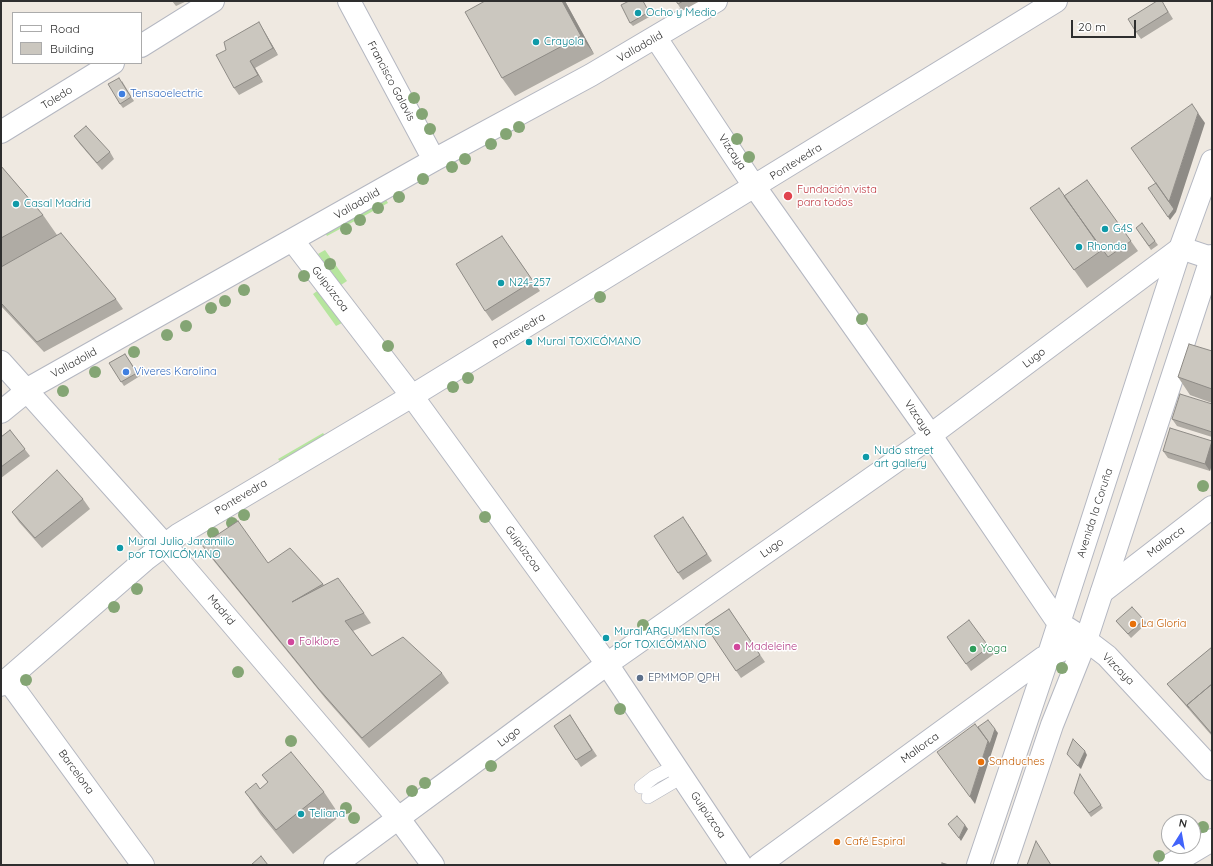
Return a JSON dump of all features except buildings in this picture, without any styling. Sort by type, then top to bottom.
[{"type":"street","points":[[142,45],[213,1]]},
{"type":"street","name":"Francisco Galavis","points":[[349,1],[434,160]]},
{"type":"street","name":"Valladolid","points":[[1,412],[26,390],[293,241],[434,160],[656,38],[716,1]]},
{"type":"street","name":"Pontevedra","points":[[5,683],[146,559],[185,531],[412,396],[756,187],[1056,1]]},
{"type":"street","name":"Vizcaya","points":[[656,38],[756,187],[1059,623],[1086,640],[1107,656],[1212,769]]},
{"type":"street","name":"Toledo","points":[[1,132],[111,64]]},
{"type":"street","name":"Avenida la Coruña","points":[[978,865],[1049,655],[1181,248],[1212,161]]},
{"type":"street","name":"Guipúzcoa","points":[[293,241],[412,396],[607,664],[741,865]]},
{"type":"street","points":[[1005,865],[1052,724],[1086,640],[1212,257],[1181,248]]},
{"type":"street","name":"Lugo","points":[[335,865],[607,664],[930,436],[1181,248]]},
{"type":"street","name":"Madrid","points":[[1,362],[165,545],[399,819],[433,865]]},
{"type":"street","name":"Mallorca","points":[[1102,592],[1212,507]]},
{"type":"street","name":"Mallorca","points":[[759,865],[1049,655],[1086,640]]},
{"type":"street","name":"Barcelona","points":[[5,683],[143,865]]},
{"type":"street","points":[[1170,865],[1212,840]]},
{"type":"lane","points":[[644,792],[654,777],[679,772]]},
{"type":"green space","points":[[384,196],[388,203],[327,236],[324,231]]},
{"type":"green space","points":[[325,250],[347,281],[341,285],[318,254]]},
{"type":"green space","points":[[320,289],[344,322],[336,326],[313,294]]},
{"type":"green space","points":[[323,433],[328,439],[284,466],[278,459]]},
{"type":"place","name":"Ocho y Medio","points":[[638,13]]},
{"type":"place","name":"Crayola","points":[[536,42]]},
{"type":"place","name":"Tensaoelectric","points":[[122,94]]},
{"type":"place","name":"Fundación vista para todos","points":[[788,196]]},
{"type":"place","name":"Casal Madrid","points":[[16,204]]},
{"type":"place","name":"G4S","points":[[1105,229]]},
{"type":"place","name":"Rhonda","points":[[1079,247]]},
{"type":"place","name":"N24-257","points":[[501,283]]},
{"type":"place","name":"Mural TOXICÓMANO","points":[[529,342]]},
{"type":"place","name":"Viveres Karolina","points":[[126,372]]},
{"type":"place","name":"Nudo street art gallery","points":[[866,457]]},
{"type":"place","name":"Mural Julio Jaramillo por TOXICÓMANO","points":[[120,548]]},
{"type":"place","name":"La Gloria","points":[[1133,624]]},
{"type":"place","name":"Mural ARGUMENTOS por TOXICÓMANO","points":[[606,638]]},
{"type":"place","name":"Folklore","points":[[291,642]]},
{"type":"place","name":"Madeleine","points":[[737,647]]},
{"type":"place","name":"Yoga","points":[[973,649]]},
{"type":"place","name":"EPMMOP QPH","points":[[640,678]]},
{"type":"place","name":"Sanduches","points":[[981,762]]},
{"type":"place","name":"Teliana","points":[[301,814]]},
{"type":"place","name":"Café Espiral","points":[[837,842]]}]
